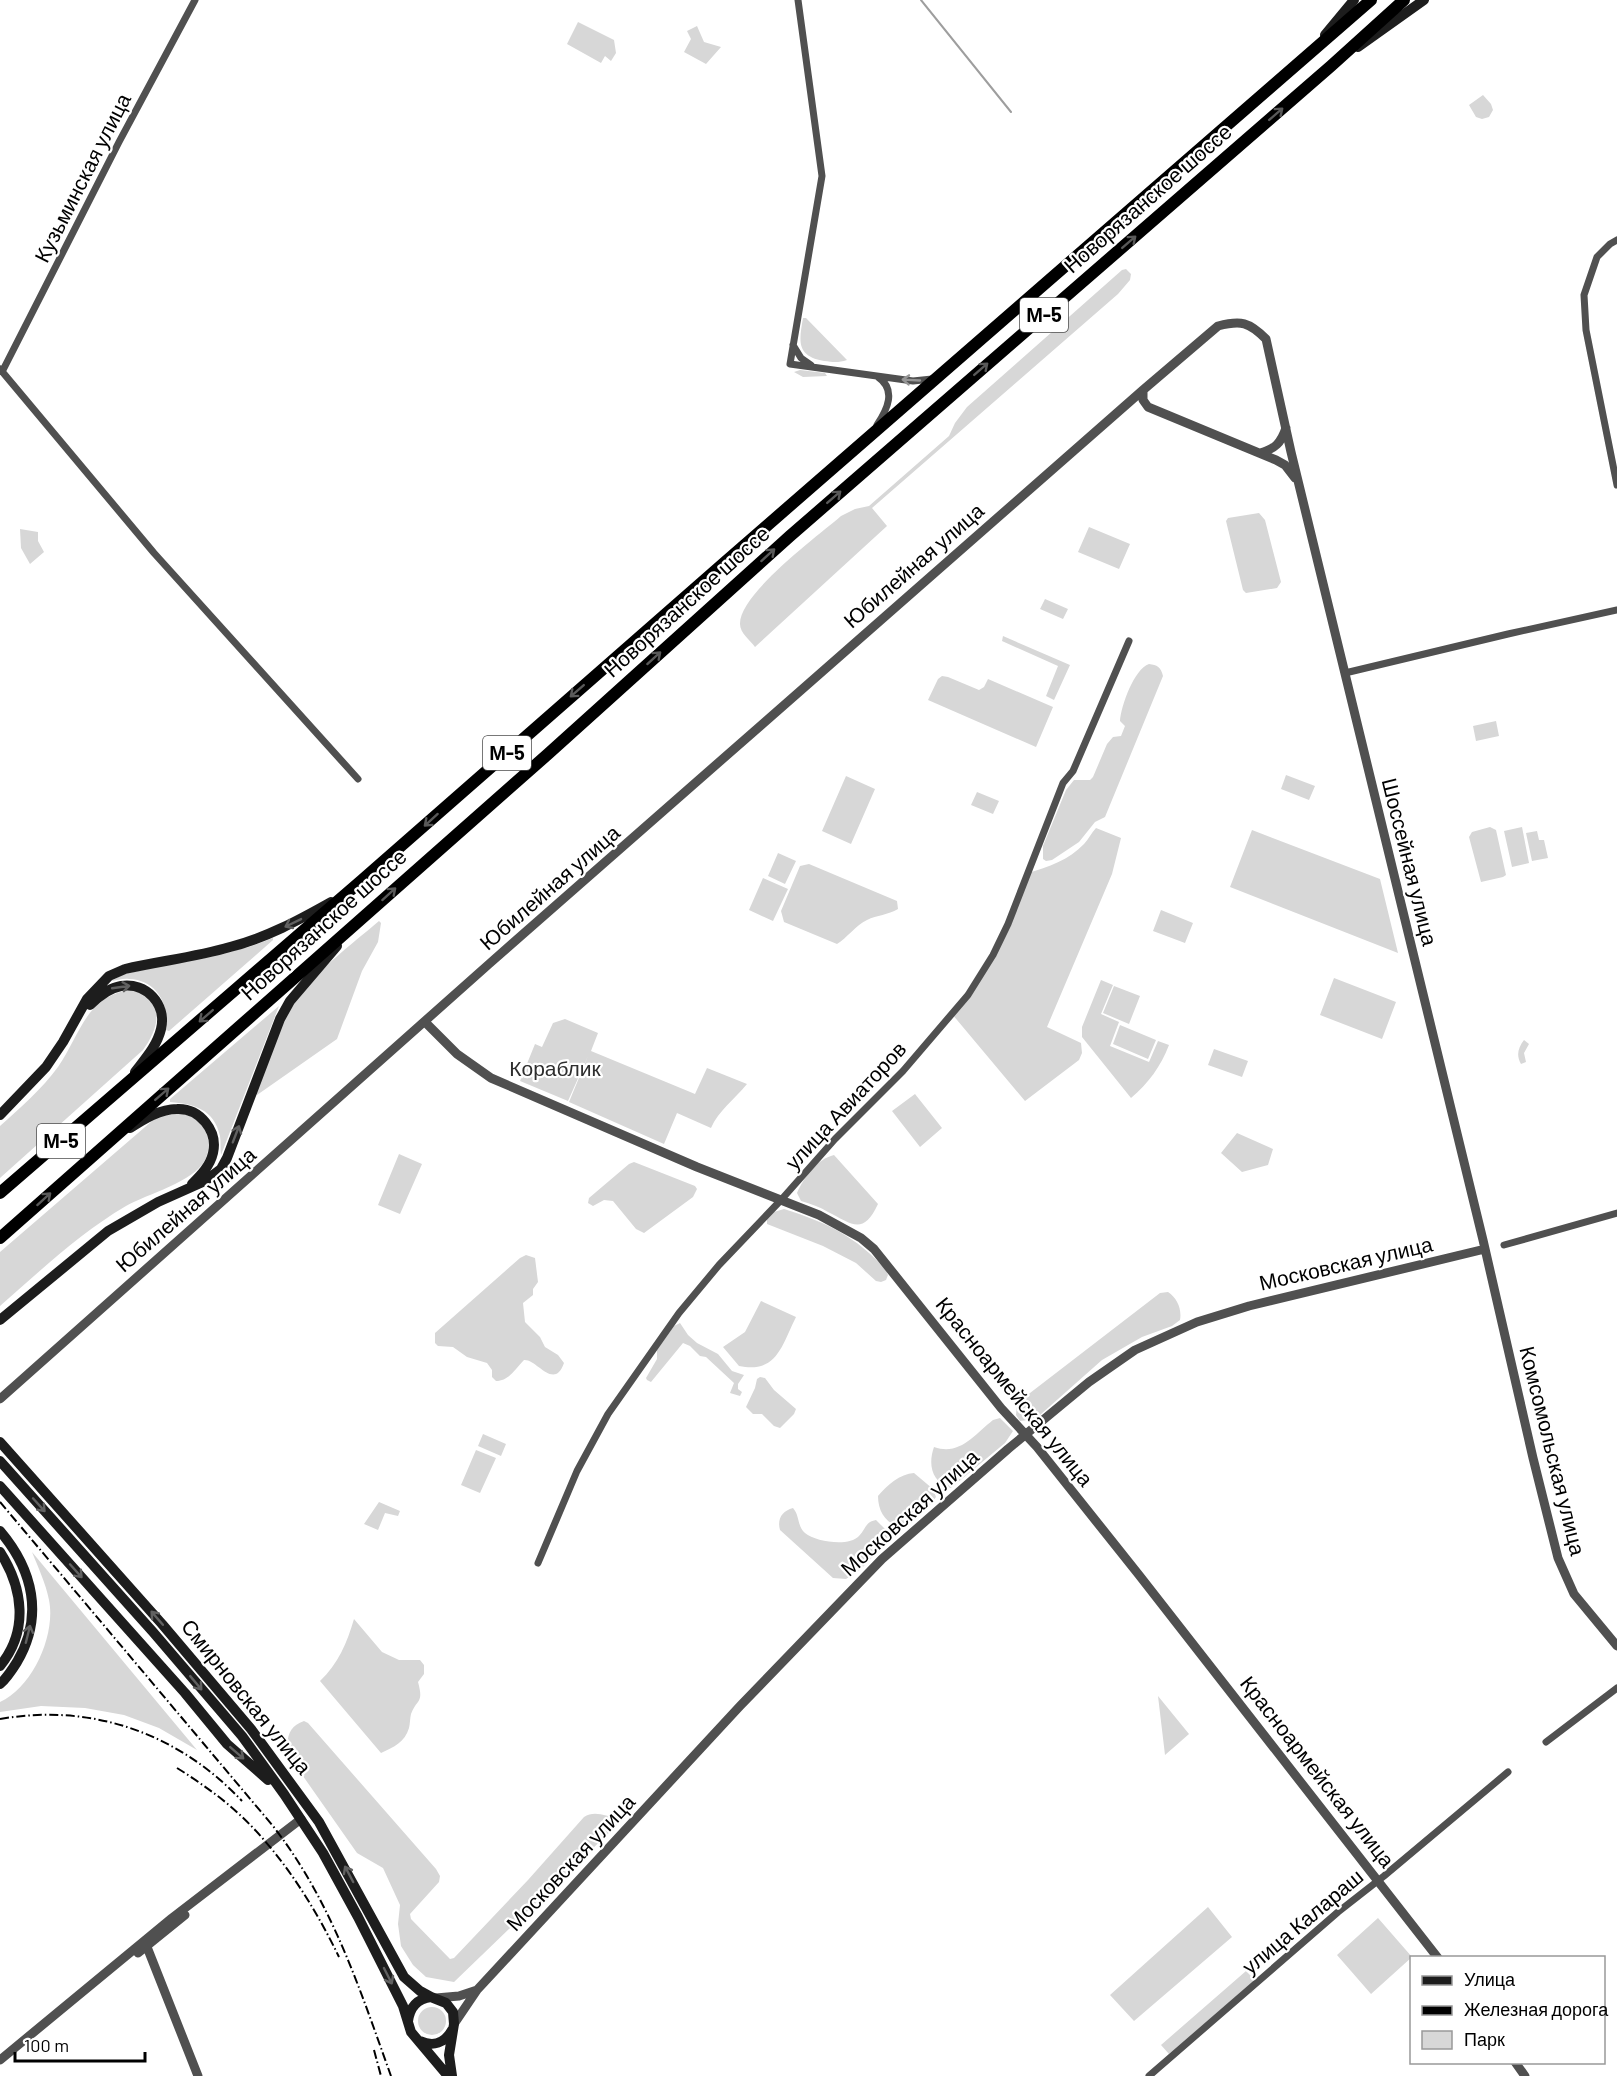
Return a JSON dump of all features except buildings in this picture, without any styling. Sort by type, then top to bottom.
[{"type":"highway","name":"Новорязанское шоссе","points":[[0,1193],[1371,0]]},
{"type":"highway","name":"Новорязанское шоссе","points":[[0,1238],[346,933],[790,536],[1404,0]]},
{"type":"main road","points":[[1310,54],[1354,0]]},
{"type":"main road","points":[[1331,66],[1424,0]]},
{"type":"main road","name":"М-5","points":[[0,1115],[46,1067],[87,999],[109,976],[125,969],[230,948],[256,939],[303,918],[361,881]]},
{"type":"main road","name":"М-5","points":[[0,1320],[108,1231],[158,1202],[205,1181],[220,1169],[227,1158],[280,1020],[290,1001],[346,933]]},
{"type":"main road","name":"М-5","points":[[75,1020],[110,989],[132,986],[148,992],[155,998],[162,1016],[162,1027],[158,1040],[123,1088]]},
{"type":"main road","name":"М-5","points":[[102,1146],[155,1113],[175,1108],[193,1112],[210,1128],[214,1146],[208,1165],[185,1190]]},
{"type":"main road","name":"Смирновская улица","points":[[0,1442],[162,1624],[251,1729],[319,1822],[404,1977],[433,1997],[442,2000],[453,2012],[449,2055],[450,2076]]},
{"type":"main road","name":"Смирновская улица","points":[[0,1461],[242,1736],[323,1853],[403,2006],[411,2032],[450,2076]]},
{"type":"main road","points":[[0,1486],[185,1693],[227,1744],[284,1794]]},
{"type":"main road","points":[[0,1531],[19,1558],[28,1576],[33,1611],[24,1650],[0,1684]]},
{"type":"main road","points":[[0,1552],[15,1580],[20,1597],[21,1614],[13,1645],[0,1666]]},
{"type":"main road","points":[[408,2021],[409,2015],[419,2001],[433,1997]]},
{"type":"main road","points":[[420,2041],[430,2044],[441,2042],[453,2027]]},
{"type":"street","name":"Кузьминская улица","points":[[1,370],[195,0]]},
{"type":"street","points":[[798,0],[822,176],[790,364],[913,381],[933,378],[944,371]]},
{"type":"street","points":[[1617,240],[1597,257],[1584,295],[1586,330],[1617,485]]},
{"type":"street","name":"Юбилейная улица","points":[[0,1399],[877,623],[1218,326],[1232,322],[1244,323],[1255,328],[1266,339],[1286,426]]},
{"type":"street","points":[[792,343],[801,358],[816,368]]},
{"type":"street","points":[[1,370],[154,553],[358,779]]},
{"type":"street","points":[[868,438],[888,405],[888,387],[876,376]]},
{"type":"street","points":[[1143,390],[1143,400],[1148,407]]},
{"type":"street","points":[[1126,406],[1148,407],[1260,453],[1285,465],[1299,483]]},
{"type":"street","points":[[1260,453],[1272,449],[1282,441],[1286,426]]},
{"type":"street","name":"Шоссейная улица","points":[[1286,426],[1485,1249]]},
{"type":"street","points":[[1345,674],[1617,610]]},
{"type":"street","name":"улица Авиаторов","points":[[538,1563],[577,1471],[619,1397],[679,1313],[719,1265],[835,1139],[903,1071],[975,985],[993,955],[1009,921],[1063,783],[1073,771],[1129,641]]},
{"type":"street","name":"Красноармейская улица","points":[[425,1022],[457,1054],[491,1078],[697,1167],[819,1215],[842,1226],[874,1249],[1139,1575],[1436,1956]]},
{"type":"street","points":[[1504,1245],[1617,1214]]},
{"type":"street","name":"Московская улица","points":[[453,2027],[477,1990],[740,1706],[882,1559],[1089,1382],[1135,1350],[1197,1322],[1250,1305],[1485,1249]]},
{"type":"street","name":"Комсомольская улица","points":[[1485,1249],[1558,1558],[1574,1594],[1617,1646]]},
{"type":"street","points":[[1546,1742],[1617,1688]]},
{"type":"street","name":"улица Калараш","points":[[1149,2076],[1338,1912],[1508,1772]]},
{"type":"street","points":[[0,2060],[172,1918],[301,1819]]},
{"type":"street","points":[[106,1974],[147,1947],[216,1885]]},
{"type":"street","points":[[147,1947],[198,2076]]},
{"type":"street","points":[[433,1997],[459,1996],[477,1990]]},
{"type":"green space","points":[[578,22],[614,40],[616,53],[611,61],[605,56],[601,63],[567,44]]},
{"type":"green space","points":[[697,26],[704,42],[721,47],[706,64],[684,52],[691,39],[687,31]]},
{"type":"green space","points":[[1483,95],[1493,110],[1489,117],[1482,119],[1476,117],[1469,105]]},
{"type":"green space","points":[[1126,269],[1131,274],[1130,280],[1118,294],[872,508],[887,526],[755,647],[743,633],[740,624],[743,612],[765,582],[841,516],[855,509],[869,506],[949,436],[967,407],[1122,270]]},
{"type":"green space","points":[[803,318],[806,318],[847,360],[824,361],[808,355],[804,351],[801,340]]},
{"type":"green space","points":[[800,370],[825,373],[827,376],[803,377],[794,372]]},
{"type":"green space","points":[[1259,513],[1265,520],[1281,582],[1277,588],[1246,593],[1243,590],[1226,521],[1228,518]]},
{"type":"green space","points":[[1089,527],[1130,544],[1119,569],[1078,552]]},
{"type":"green space","points":[[20,529],[38,532],[38,541],[44,552],[30,564],[21,548]]},
{"type":"green space","points":[[1045,599],[1068,609],[1063,619],[1040,609]]},
{"type":"green space","points":[[1003,636],[1070,665],[1054,700],[1046,696],[1058,666],[1002,641]]},
{"type":"green space","points":[[1149,664],[1158,667],[1163,676],[1105,817],[1095,822],[1079,842],[1052,860],[1046,861],[1043,859],[1043,846],[1066,790],[1074,780],[1090,780],[1107,744],[1113,737],[1121,736],[1125,726],[1120,721],[1123,706],[1133,680],[1143,667]]},
{"type":"green space","points":[[942,676],[979,690],[984,687],[988,679],[1053,707],[1036,747],[928,700],[938,679]]},
{"type":"green space","points":[[1496,721],[1499,736],[1476,741],[1473,726]]},
{"type":"green space","points":[[1286,775],[1315,786],[1309,800],[1281,789]]},
{"type":"green space","points":[[846,776],[875,789],[851,844],[822,831]]},
{"type":"green space","points":[[977,792],[999,801],[993,814],[971,805]]},
{"type":"green space","points":[[1490,827],[1496,830],[1506,875],[1481,882],[1469,837],[1472,832]]},
{"type":"green space","points":[[1522,827],[1529,863],[1512,867],[1504,831]]},
{"type":"green space","points":[[1096,828],[1121,838],[1112,874],[1047,1027],[1081,1043],[1082,1053],[1079,1060],[1025,1101],[952,1014],[993,955],[1028,873],[1065,859],[1084,844]]},
{"type":"green space","points":[[1252,830],[1380,879],[1398,953],[1230,887]]},
{"type":"green space","points":[[1537,831],[1539,840],[1544,840],[1548,858],[1532,861],[1526,833]]},
{"type":"green space","points":[[778,853],[796,861],[785,884],[768,876]]},
{"type":"green space","points":[[809,864],[897,901],[898,909],[863,922],[837,944],[784,922],[781,911],[800,866]]},
{"type":"green space","points":[[763,878],[788,889],[773,921],[749,910]]},
{"type":"green space","points":[[1161,910],[1193,923],[1185,943],[1153,931]]},
{"type":"green space","points":[[379,921],[381,923],[378,942],[362,971],[337,1039],[257,1095],[277,1037],[293,1004],[322,970]]},
{"type":"green space","points":[[273,938],[169,1031],[166,1030],[166,1012],[163,1003],[154,989],[139,980],[111,981],[124,974],[249,947]]},
{"type":"green space","points":[[1334,978],[1396,1002],[1382,1039],[1320,1015]]},
{"type":"green space","points":[[1101,980],[1113,985],[1101,1014],[1119,1022],[1110,1046],[1149,1062],[1158,1041],[1169,1045],[1153,1074],[1131,1098],[1082,1037],[1082,1027]]},
{"type":"green space","points":[[1114,986],[1140,996],[1129,1024],[1103,1013]]},
{"type":"green space","points":[[130,990],[144,994],[151,1000],[157,1014],[154,1029],[143,1050],[0,1178],[0,1126],[52,1075],[94,1009],[103,1000]]},
{"type":"green space","points":[[279,1006],[221,1155],[220,1136],[208,1114],[187,1104],[170,1102],[170,1099]]},
{"type":"green space","name":"Кораблик","points":[[565,1019],[598,1033],[591,1051],[695,1094],[707,1068],[747,1084],[722,1110],[711,1128],[677,1113],[664,1144],[569,1102],[588,1056],[568,1101],[520,1081],[535,1044],[542,1047],[553,1023]]},
{"type":"green space","points":[[1120,1025],[1156,1040],[1148,1059],[1113,1044]]},
{"type":"green space","points":[[1524,1040],[1529,1044],[1524,1053],[1526,1062],[1521,1064],[1518,1052]]},
{"type":"green space","points":[[1214,1049],[1248,1061],[1242,1077],[1208,1065]]},
{"type":"green space","points":[[915,1094],[942,1128],[920,1147],[892,1111]]},
{"type":"green space","points":[[179,1112],[198,1120],[205,1130],[208,1150],[199,1168],[181,1181],[126,1206],[93,1228],[0,1306],[0,1252],[152,1121],[161,1116]]},
{"type":"green space","points":[[1237,1133],[1273,1149],[1268,1165],[1242,1172],[1221,1153]]},
{"type":"green space","points":[[399,1154],[422,1164],[400,1214],[378,1205]]},
{"type":"green space","points":[[834,1155],[878,1204],[873,1214],[862,1224],[850,1223],[819,1207],[801,1201],[797,1193],[812,1170],[822,1160]]},
{"type":"green space","points":[[634,1162],[695,1186],[697,1189],[693,1197],[644,1233],[636,1229],[613,1201],[604,1200],[593,1206],[588,1203],[589,1198]]},
{"type":"green space","points":[[784,1209],[827,1225],[864,1248],[886,1270],[888,1275],[886,1280],[876,1281],[856,1263],[823,1246],[767,1224],[767,1218],[774,1212]]},
{"type":"green space","points":[[526,1255],[535,1258],[538,1282],[533,1289],[533,1295],[523,1303],[525,1322],[540,1337],[545,1347],[558,1355],[564,1363],[560,1371],[550,1374],[524,1360],[508,1377],[496,1381],[487,1363],[467,1357],[453,1347],[438,1346],[435,1343],[435,1333]]},
{"type":"green space","points":[[1168,1292],[1178,1304],[1180,1320],[1172,1326],[1142,1337],[1102,1360],[1040,1415],[1020,1421],[1016,1415],[1017,1403],[1160,1293]]},
{"type":"green space","points":[[761,1301],[796,1317],[782,1347],[770,1361],[762,1366],[739,1366],[723,1347],[745,1332]]},
{"type":"green space","points":[[680,1323],[697,1343],[718,1354],[732,1371],[744,1375],[738,1384],[738,1389],[742,1392],[740,1396],[730,1393],[734,1383],[706,1357],[700,1356],[690,1346],[683,1343],[651,1382],[647,1380],[657,1359],[657,1350],[674,1326]]},
{"type":"green space","points":[[765,1378],[774,1390],[796,1409],[780,1428],[774,1426],[762,1414],[753,1414],[746,1407],[757,1379]]},
{"type":"green space","points":[[1000,1418],[1013,1431],[1005,1443],[951,1488],[935,1477],[931,1466],[934,1447],[952,1449],[959,1446],[973,1438],[993,1420]]},
{"type":"green space","points":[[483,1434],[506,1444],[501,1456],[478,1446]]},
{"type":"green space","points":[[476,1450],[496,1458],[480,1493],[461,1485]]},
{"type":"green space","points":[[914,1473],[933,1489],[936,1497],[920,1515],[901,1528],[884,1516],[879,1507],[878,1496],[894,1481],[904,1475]]},
{"type":"green space","points":[[379,1502],[400,1511],[398,1516],[385,1513],[378,1530],[364,1524]]},
{"type":"green space","points":[[793,1508],[802,1530],[817,1539],[832,1542],[848,1541],[859,1536],[868,1524],[876,1520],[888,1532],[887,1542],[860,1570],[846,1579],[833,1578],[780,1530],[781,1516]]},
{"type":"green space","points":[[32,1552],[197,1750],[159,1728],[124,1715],[85,1708],[41,1706],[0,1712],[0,1702],[23,1685],[32,1672],[40,1658],[49,1628],[49,1600]]},
{"type":"green space","points":[[354,1619],[382,1652],[399,1660],[420,1660],[424,1665],[424,1674],[418,1682],[420,1698],[411,1714],[407,1733],[398,1744],[381,1753],[320,1681],[332,1668],[341,1653]]},
{"type":"green space","points":[[1158,1696],[1189,1734],[1165,1755]]},
{"type":"green space","points":[[304,1721],[436,1869],[440,1876],[439,1882],[410,1914],[411,1919],[450,1959],[454,1958],[528,1880],[584,1817],[592,1814],[604,1815],[617,1818],[618,1824],[454,1982],[426,1977],[413,1965],[401,1946],[398,1924],[400,1905],[383,1868],[357,1853],[291,1759],[288,1736],[294,1727]]},
{"type":"green space","points":[[1208,1907],[1232,1937],[1134,2021],[1110,1995]]},
{"type":"green space","points":[[1378,1918],[1411,1956],[1371,1994],[1337,1955]]},
{"type":"green space","points":[[1246,1971],[1255,1980],[1169,2054],[1161,2045]]},
{"type":"green space","points":[[432,2007],[442,2011],[446,2021],[442,2031],[432,2035],[422,2031],[418,2021],[422,2011]]},
{"type":"waterway","points":[[921,0],[1011,112]]},
{"type":"railway","points":[[0,1502],[273,1826],[294,1855],[328,1915],[342,1946],[391,2076]]},
{"type":"railway","points":[[0,1719],[34,1715],[68,1716],[100,1720],[132,1728],[190,1757],[217,1777],[242,1801]]},
{"type":"railway","points":[[177,1768],[235,1810],[270,1847],[315,1912],[339,1957]]},
{"type":"railway","points":[[374,2050],[381,2076]]}]
